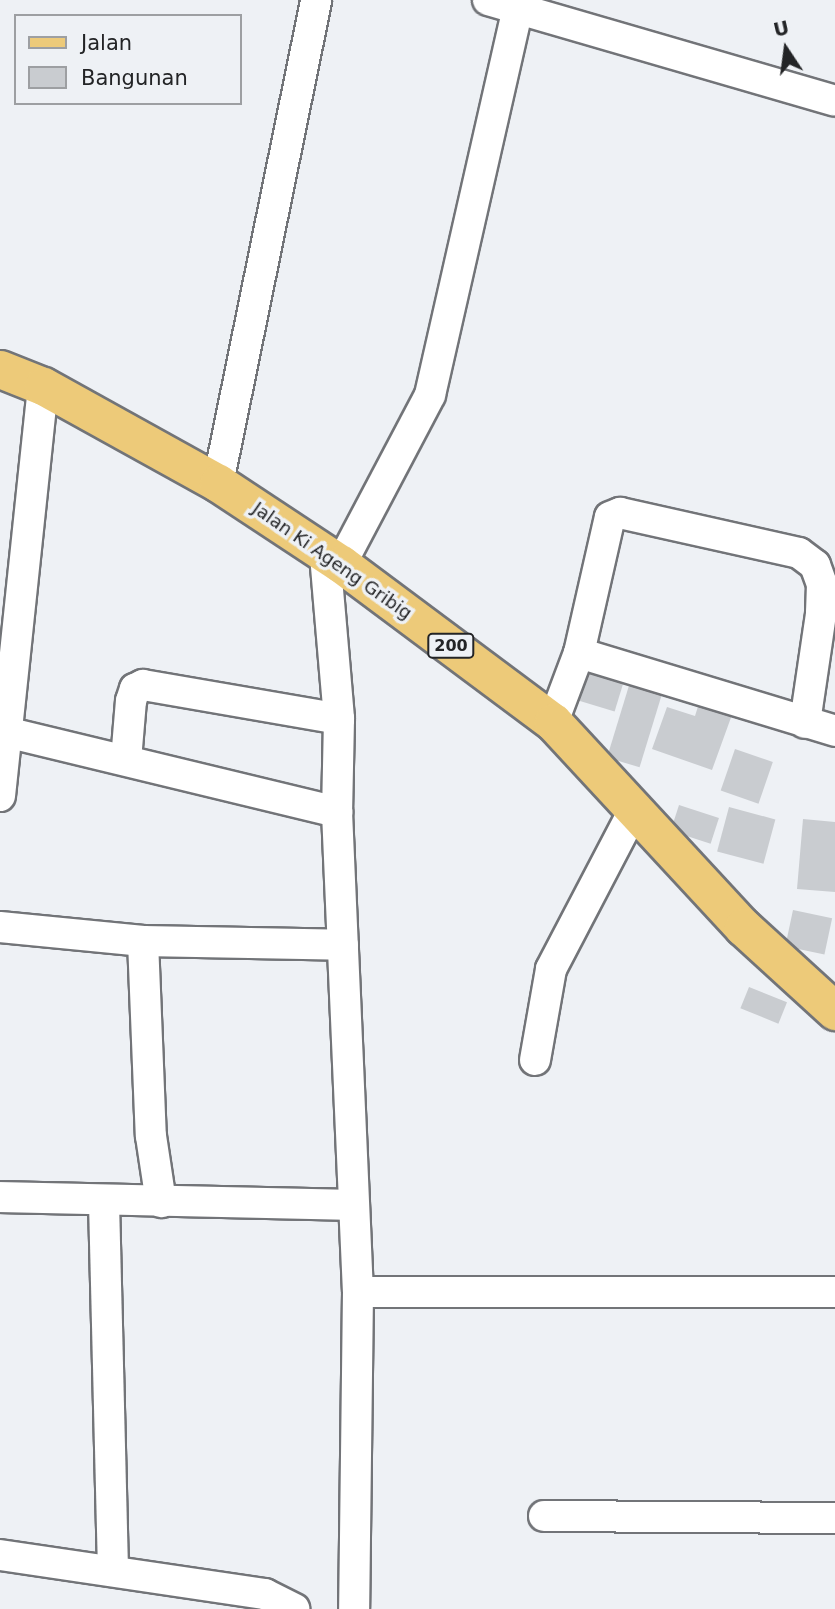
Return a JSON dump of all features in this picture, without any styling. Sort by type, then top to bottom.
[{"type":"main road","name":"Jalan Ki Ageng Gribig","points":[[0,369],[43,386],[218,483],[333,559],[553,722],[743,927],[835,1012]]},
{"type":"street","points":[[218,483],[316,0]]},
{"type":"street","points":[[488,0],[835,101]]},
{"type":"street","points":[[354,1609],[358,1292],[352,1205],[337,812],[339,719],[333,559],[430,395],[518,8]]},
{"type":"street","points":[[0,796],[6,732],[7,647],[43,386]]},
{"type":"street","points":[[553,722],[579,653],[610,517],[620,513],[799,553],[815,565],[822,584],[805,723]]},
{"type":"street","points":[[579,653],[835,731]]},
{"type":"street","points":[[126,760],[131,701],[135,689],[143,685],[339,719]]},
{"type":"street","points":[[6,732],[337,812]]},
{"type":"street","points":[[535,1060],[551,969],[634,810]]},
{"type":"street","points":[[0,927],[143,941],[343,945]]},
{"type":"street","points":[[143,941],[151,1136],[161,1202]]},
{"type":"street","points":[[0,1198],[352,1205]]},
{"type":"street","points":[[104,1202],[113,1569]]},
{"type":"street","points":[[358,1292],[835,1292]]},
{"type":"street","points":[[544,1516],[835,1518]]},
{"type":"street","points":[[0,1555],[113,1569],[265,1594],[294,1609]]},
{"type":"building","points":[[581,671],[623,684],[615,712],[573,699]]},
{"type":"building","points":[[631,679],[664,689],[640,767],[607,757]]},
{"type":"building","points":[[700,700],[733,712],[712,770],[652,749],[667,707],[695,716]]},
{"type":"building","points":[[735,749],[773,762],[758,804],[721,791]]},
{"type":"building","points":[[679,805],[719,818],[711,844],[671,831]]},
{"type":"building","points":[[729,807],[775,819],[763,864],[717,851]]},
{"type":"building","points":[[803,819],[835,822],[835,892],[797,889]]},
{"type":"building","points":[[793,910],[832,918],[824,955],[785,946]]},
{"type":"building","points":[[749,987],[787,1002],[778,1024],[740,1008]]}]
